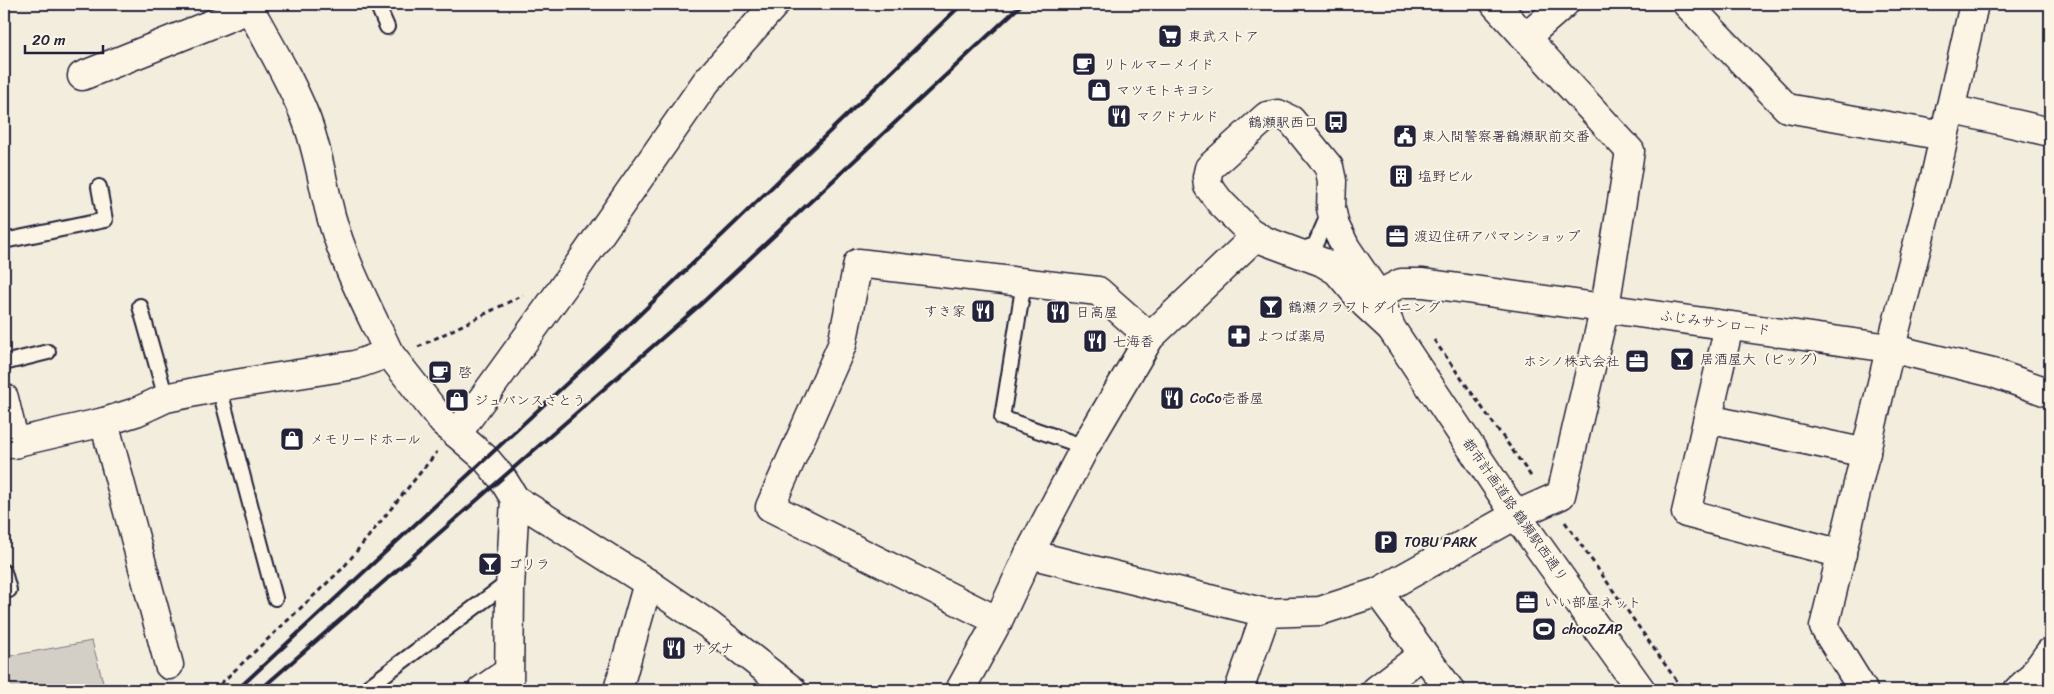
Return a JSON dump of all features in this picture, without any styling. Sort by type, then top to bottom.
[{"type":"street","points":[[456,434],[564,286],[706,82],[775,4]]},
{"type":"street","points":[[1029,554],[1266,613],[1320,612],[1378,592],[1516,515],[1561,495],[1605,307],[1630,151],[1495,4]]},
{"type":"street","points":[[1525,38],[1564,4]]},
{"type":"street","points":[[1687,4],[1787,108],[1944,136]]},
{"type":"street","points":[[1863,690],[1824,626],[1890,348],[1935,178],[1974,4]]},
{"type":"street","points":[[82,76],[248,6],[275,54],[305,116],[316,150],[331,217],[357,286],[391,356],[443,422],[486,459],[502,478],[515,499],[648,583],[709,625],[791,690]]},
{"type":"street","points":[[1950,109],[2050,132]]},
{"type":"street","points":[[1278,114],[1291,120],[1329,167],[1332,181],[1331,208],[1335,226],[1346,248],[1378,295],[1391,328],[1365,304],[1337,271],[1322,262],[1256,236],[1220,202],[1208,186],[1207,177],[1210,168],[1267,116],[1278,114]]},
{"type":"street","points":[[960,690],[998,621],[1029,554],[1084,447],[1150,337],[1256,236]]},
{"type":"street","points":[[998,621],[770,507],[842,345],[858,263],[1098,291],[1150,337]]},
{"type":"street","name":"ふじみサンロード","points":[[1378,295],[1401,284],[1423,283],[1890,348],[1993,373],[2050,393]]},
{"type":"street","points":[[1729,326],[1686,513],[1842,554]]},
{"type":"street","name":"都市計画道路 鶴瀬駅西通り","points":[[1391,328],[1516,515],[1641,690]]},
{"type":"street","points":[[4,398],[9,444],[104,422],[136,412],[166,398],[219,387],[355,365],[391,356]]},
{"type":"street","points":[[1708,419],[1866,453]]},
{"type":"street","points":[[104,422],[169,664]]},
{"type":"street","points":[[482,690],[508,681],[510,581],[515,499]]},
{"type":"street","points":[[618,690],[648,583]]},
{"type":"street","points":[[1378,592],[1450,690]]},
{"type":"street","points":[[1239,690],[1266,613]]},
{"type":"street","points":[[2018,690],[2031,678],[2050,652]]},
{"type":"street","points":[[1376,690],[1424,654]]},
{"type":"lane","points":[[377,4],[387,27]]},
{"type":"lane","points":[[4,241],[105,220],[99,187]]},
{"type":"lane","points":[[1295,251],[1305,250],[1315,245],[1331,208]]},
{"type":"lane","points":[[1024,282],[1002,418],[1084,447]]},
{"type":"lane","points":[[140,306],[166,398]]},
{"type":"lane","points":[[4,363],[48,352]]},
{"type":"lane","points":[[219,387],[275,598]]},
{"type":"lane","points":[[4,572],[9,590]]},
{"type":"lane","points":[[364,690],[510,581]]},
{"type":"path","points":[[391,356],[546,284],[564,286]]},
{"type":"path","points":[[1430,334],[1536,483]]},
{"type":"path","points":[[214,690],[343,568],[442,445],[456,434]]},
{"type":"path","points":[[1570,529],[1683,690]]},
{"type":"shaded area","points":[[92,641],[105,690],[4,690],[4,657]]},
{"type":"railway","points":[[237,690],[607,346],[962,4]]},
{"type":"railway","points":[[260,690],[701,304],[1022,4]]},
{"type":"place","name":"東武ストア","points":[[1170,36]]},
{"type":"place","name":"リトルマーメイド","points":[[1084,64]]},
{"type":"place","name":"マツモトキヨシ","points":[[1099,90]]},
{"type":"place","name":"マクドナルド","points":[[1119,116]]},
{"type":"place","name":"鶴瀬駅西口","points":[[1336,122]]},
{"type":"place","name":"東入間警察署鶴瀬駅前交番","points":[[1405,136]]},
{"type":"place","name":"塩野ビル","points":[[1401,176]]},
{"type":"place","name":"渡辺住研アパマンショップ","points":[[1397,236]]},
{"type":"place","name":"鶴瀬クラフトダイニング","points":[[1271,307]]},
{"type":"place","name":"すき家","points":[[983,311]]},
{"type":"place","name":"日高屋","points":[[1058,312]]},
{"type":"place","name":"よつば薬局","points":[[1239,336]]},
{"type":"place","name":"七海香","points":[[1095,341]]},
{"type":"place","name":"居酒屋大（ビッグ）","points":[[1682,359]]},
{"type":"place","name":"ホシノ株式会社","points":[[1637,361]]},
{"type":"place","name":"啓","points":[[440,372]]},
{"type":"place","name":"CoCo壱番屋","points":[[1172,398]]},
{"type":"place","name":"ジュバンスさとう","points":[[457,400]]},
{"type":"place","name":"メモリードホール","points":[[292,439]]},
{"type":"place","name":"TOBU PARK","points":[[1386,542]]},
{"type":"place","name":"ゴリラ","points":[[490,564]]},
{"type":"place","name":"いい部屋ネット","points":[[1527,602]]},
{"type":"place","name":"chocoZAP","points":[[1544,629]]},
{"type":"place","name":"サダナ","points":[[674,648]]}]
